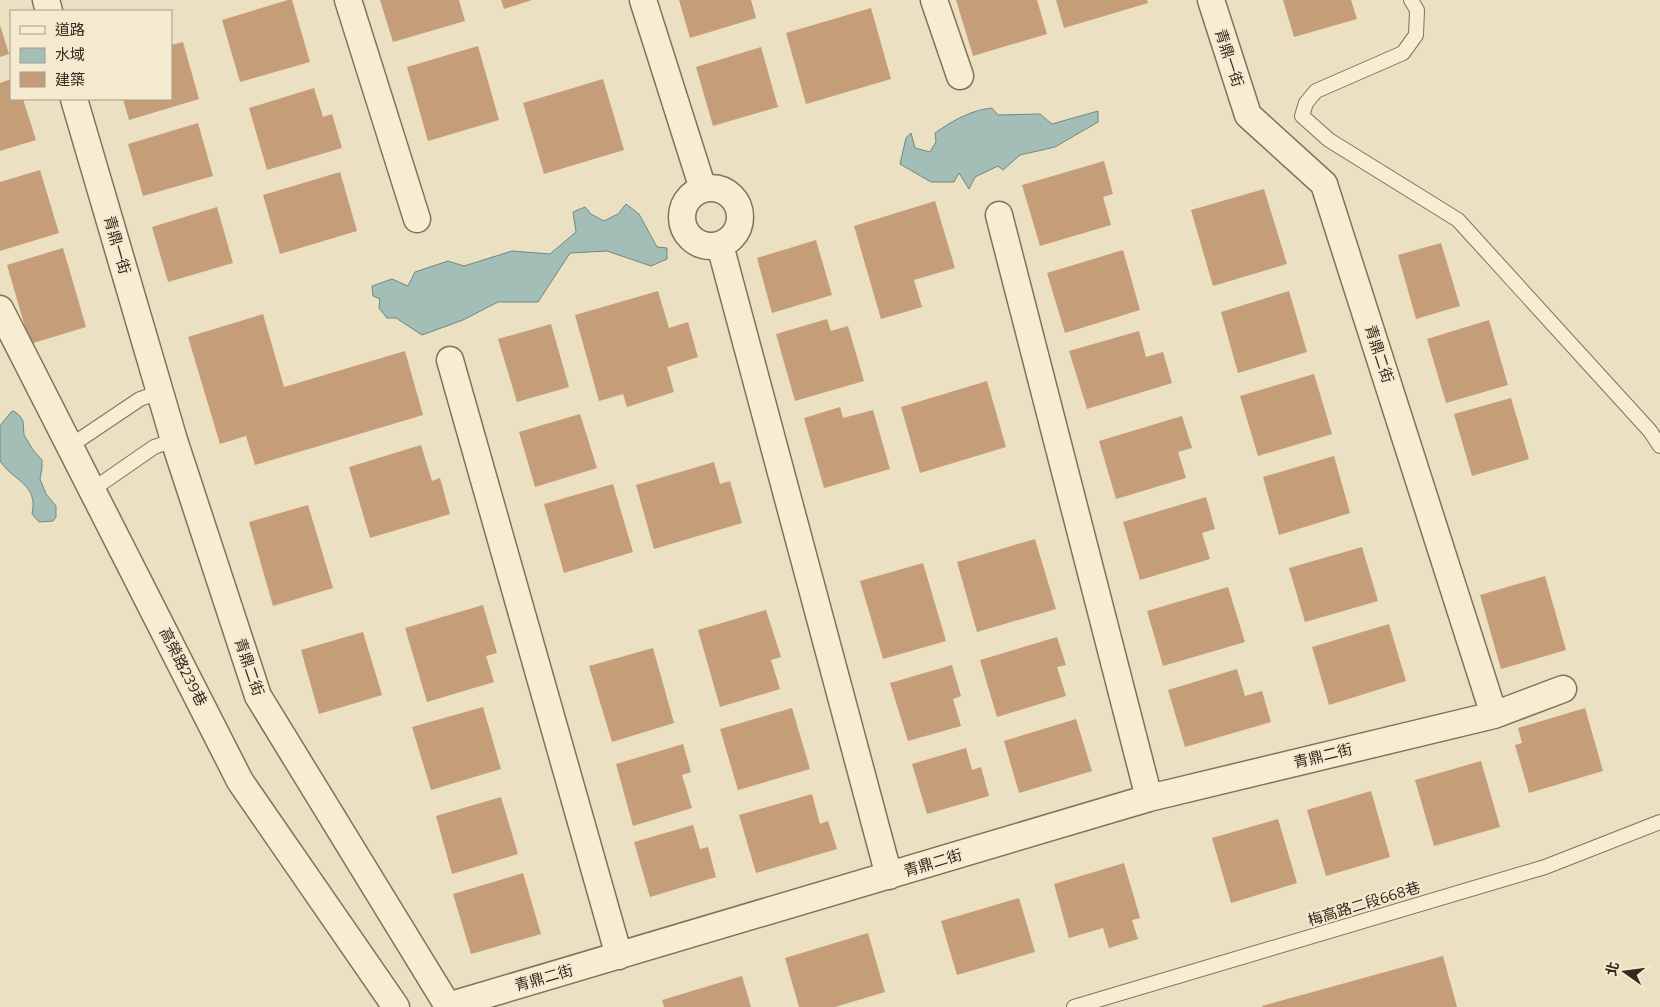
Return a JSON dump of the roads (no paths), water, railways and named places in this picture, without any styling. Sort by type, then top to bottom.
[{"type":"street","points":[[348,0],[417,218]]},
{"type":"street","points":[[643,0],[703,189]]},
{"type":"street","points":[[934,0],[960,76]]},
{"type":"street","name":"青鼎一街","points":[[1211,0],[1248,115],[1324,184]]},
{"type":"street","name":"青鼎一街","points":[[74,100],[174,440]]},
{"type":"street","name":"青鼎二街","points":[[174,440],[258,696],[448,1006],[1150,798],[1494,715],[1324,184]]},
{"type":"street","points":[[703,189],[723,190],[732,196],[738,204],[740,224],[736,234],[720,245],[702,245],[687,234],[683,226],[682,216],[688,199],[703,189]]},
{"type":"street","points":[[999,215],[1150,798]]},
{"type":"street","points":[[720,245],[888,876]]},
{"type":"street","name":"高榮路239巷","points":[[0,308],[240,781],[396,1007]]},
{"type":"street","points":[[450,360],[619,956]]},
{"type":"street","points":[[1494,715],[1563,689]]},
{"type":"lane","points":[[1410,0],[1417,10],[1416,35],[1403,53],[1316,91],[1306,103],[1302,116],[1328,140],[1458,220],[1650,431],[1660,446]]},
{"type":"lane","points":[[70,446],[140,399],[160,392]]},
{"type":"lane","points":[[92,490],[154,447],[174,440]]},
{"type":"lane","name":"梅高路二段668巷","points":[[1074,1007],[1544,867],[1660,822]]},
{"type":"water","points":[[992,108],[998,115],[1040,114],[1052,124],[1098,111],[1098,122],[1055,147],[1020,155],[1003,170],[998,166],[975,177],[969,189],[959,173],[954,182],[931,182],[900,164],[906,138],[911,133],[915,148],[930,152],[936,142],[935,133],[962,117]]},
{"type":"water","points":[[626,204],[639,214],[657,247],[667,248],[667,259],[651,266],[607,251],[570,253],[538,302],[498,302],[463,320],[422,335],[396,318],[387,318],[379,308],[380,299],[373,296],[372,286],[392,279],[408,286],[415,272],[448,261],[464,266],[512,251],[550,254],[576,232],[573,212],[585,207],[591,214],[604,221],[618,214]]},
{"type":"water","points":[[14,411],[23,421],[24,435],[42,460],[40,479],[46,494],[56,506],[56,517],[53,521],[39,522],[32,514],[32,496],[28,489],[0,461],[0,426],[11,412]]}]
